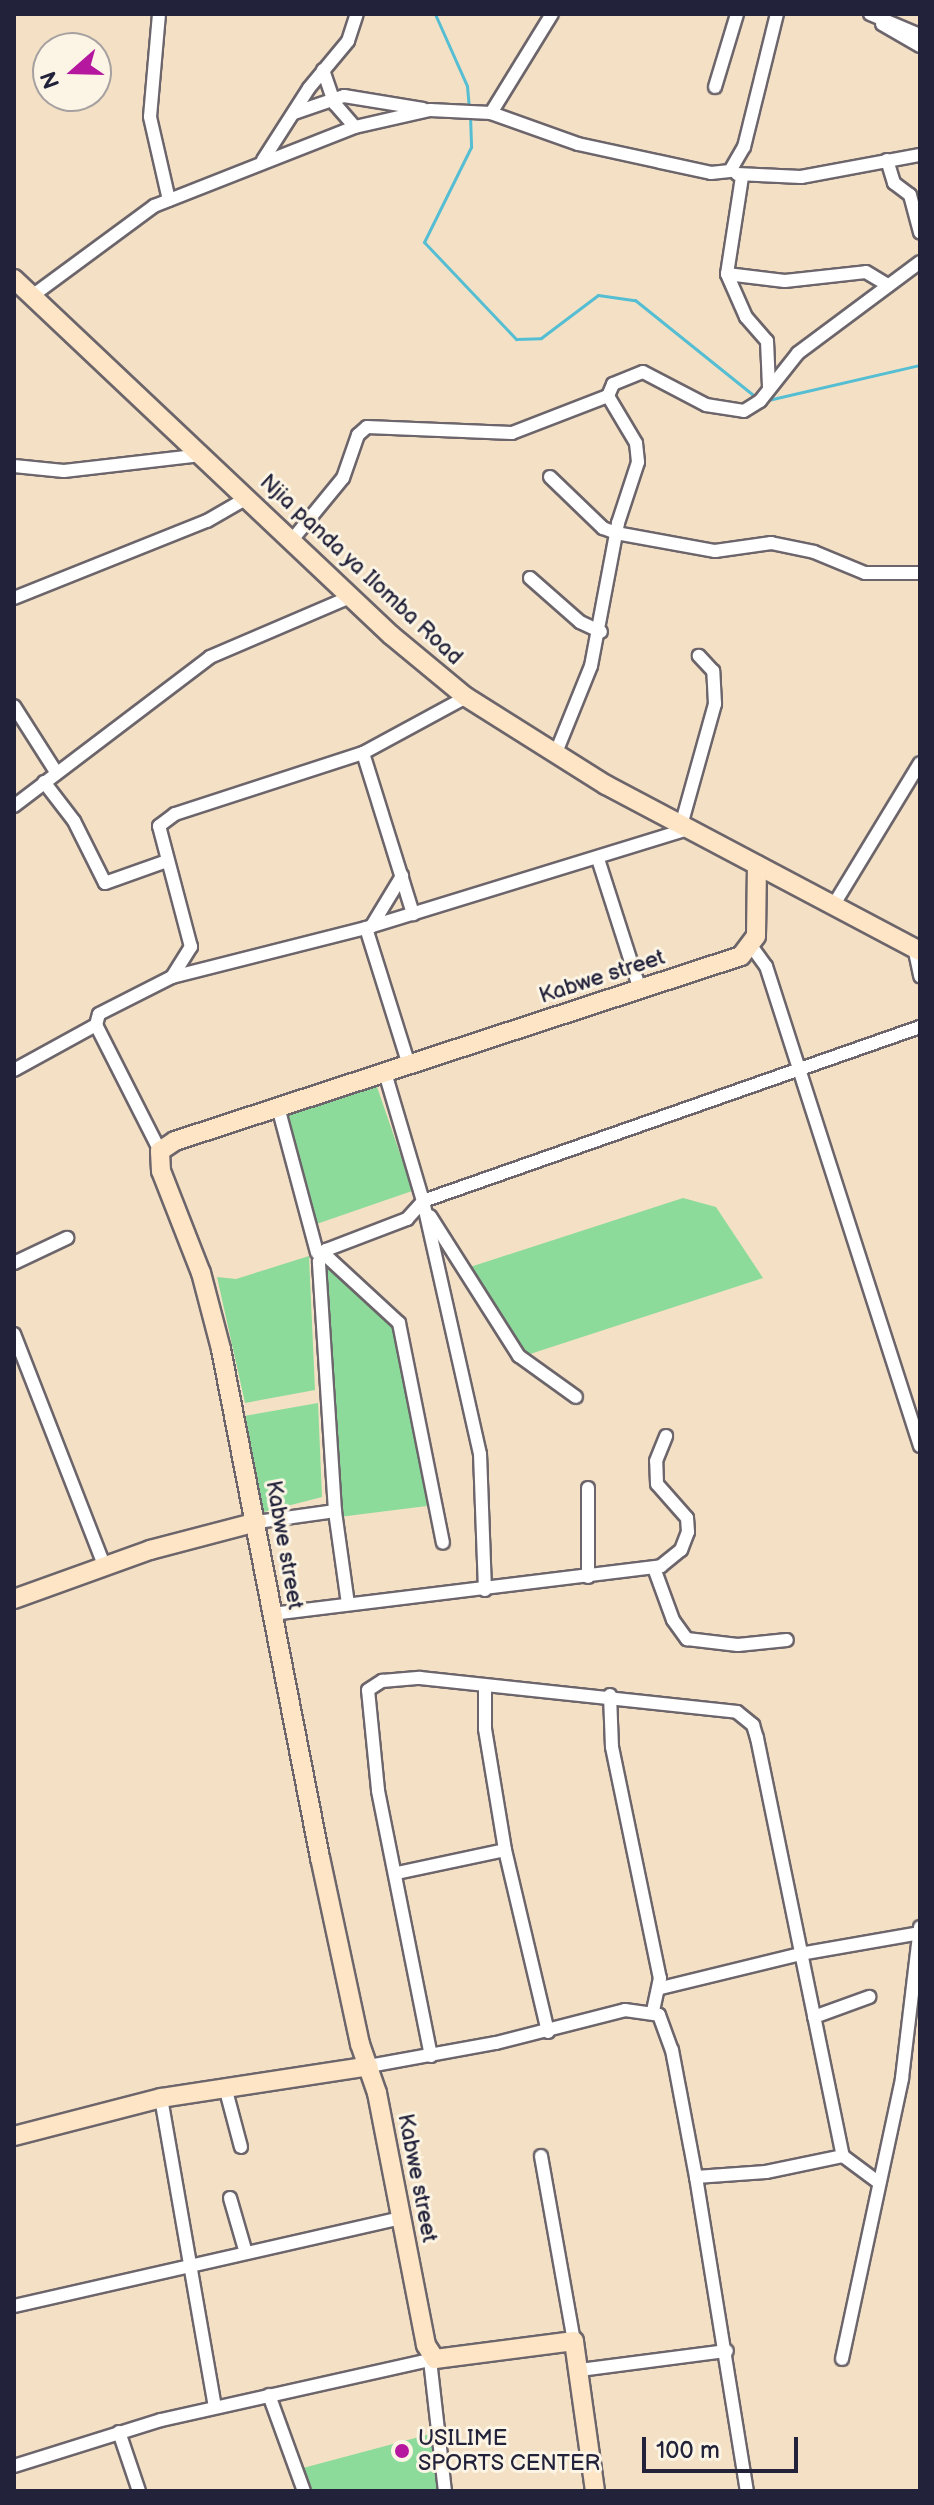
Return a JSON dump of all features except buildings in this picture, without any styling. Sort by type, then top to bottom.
[{"type":"main road","name":"Njia panda ya Ilomba Road","points":[[14,279],[352,596],[466,697],[555,755],[917,949]]},
{"type":"main road","points":[[752,947],[758,923],[757,865]]},
{"type":"main road","name":"Kabwe street","points":[[433,2359],[426,2345],[369,2066],[339,1951],[272,1614],[257,1522],[211,1310],[161,1171],[160,1151],[278,1107],[741,956],[752,947]]},
{"type":"main road","points":[[14,1599],[104,1565],[257,1522]]},
{"type":"main road","points":[[14,2136],[161,2098],[369,2066]]},
{"type":"main road","points":[[433,2359],[574,2341],[595,2491]]},
{"type":"street","points":[[159,14],[150,117],[169,200]]},
{"type":"street","points":[[263,160],[323,70],[348,41],[357,14]]},
{"type":"street","points":[[491,113],[552,14]]},
{"type":"street","points":[[715,87],[737,14]]},
{"type":"street","points":[[768,394],[767,341],[746,317],[727,274],[736,174],[777,14]]},
{"type":"street","points":[[874,16],[920,35]]},
{"type":"street","points":[[874,16],[894,34],[920,46]]},
{"type":"street","points":[[323,70],[332,97],[355,127]]},
{"type":"street","points":[[292,114],[332,97],[376,99],[430,110],[491,113],[578,144],[711,173],[801,177],[920,155]]},
{"type":"street","points":[[32,296],[125,225],[169,200],[263,160],[355,127],[430,110]]},
{"type":"street","points":[[887,160],[894,183],[910,195],[920,233]]},
{"type":"street","points":[[292,540],[343,478],[358,435],[367,427],[512,433],[608,396],[619,377],[643,372],[726,412],[744,411],[768,394],[778,373],[798,353],[920,262]]},
{"type":"street","points":[[727,274],[785,281],[866,272],[888,285]]},
{"type":"street","points":[[555,755],[601,632],[616,533],[639,453],[608,396]]},
{"type":"street","points":[[14,466],[64,471],[203,455]]},
{"type":"street","points":[[550,477],[603,528],[616,533],[715,551],[771,543],[814,552],[865,573],[920,573]]},
{"type":"street","points":[[14,598],[207,521],[247,498]]},
{"type":"street","points":[[530,578],[580,622],[601,632]]},
{"type":"street","points":[[14,806],[210,657],[352,596]]},
{"type":"street","points":[[160,1151],[96,1025],[99,1014],[172,977],[369,928],[598,859],[687,825],[715,704],[713,671],[699,656]]},
{"type":"street","points":[[172,977],[189,954],[192,936],[159,835],[165,819],[363,753],[466,697]]},
{"type":"street","points":[[14,706],[56,772]]},
{"type":"street","points":[[363,753],[413,914]]},
{"type":"street","points":[[833,906],[920,763]]},
{"type":"street","points":[[44,782],[80,831],[105,883],[167,861]]},
{"type":"street","points":[[598,859],[640,990]]},
{"type":"street","points":[[402,876],[369,928],[409,1065]]},
{"type":"street","points":[[752,947],[766,966],[920,1446]]},
{"type":"street","points":[[917,949],[920,976]]},
{"type":"street","points":[[14,1070],[96,1025]]},
{"type":"street","points":[[319,1253],[407,1219],[423,1201],[796,1067],[920,1027]]},
{"type":"street","points":[[385,1073],[427,1214],[480,1454],[485,1590]]},
{"type":"street","points":[[278,1107],[319,1253],[335,1511],[348,1604]]},
{"type":"street","points":[[427,1214],[519,1356],[576,1397]]},
{"type":"street","points":[[14,1263],[67,1238]]},
{"type":"street","points":[[319,1253],[399,1323],[443,1543]]},
{"type":"street","points":[[14,1334],[104,1565]]},
{"type":"street","points":[[272,1614],[654,1568],[681,1550],[688,1532],[687,1518],[657,1484],[656,1461],[666,1436]]},
{"type":"street","points":[[588,1488],[588,1577]]},
{"type":"street","points":[[257,1522],[335,1511]]},
{"type":"street","points":[[654,1568],[673,1620],[687,1639],[738,1645],[787,1640]]},
{"type":"street","points":[[431,2056],[371,1748],[368,1690],[382,1681],[406,1678],[610,1695],[737,1712],[753,1725],[843,2156],[878,2182]]},
{"type":"street","points":[[485,1686],[485,1729],[505,1850],[548,2032]]},
{"type":"street","points":[[610,1695],[612,1747],[661,1988],[653,2011]]},
{"type":"street","points":[[397,1873],[505,1850]]},
{"type":"street","points":[[842,2359],[904,2065],[920,1927]]},
{"type":"street","points":[[661,1988],[800,1954],[920,1933]]},
{"type":"street","points":[[814,2017],[869,1997]]},
{"type":"street","points":[[369,2066],[548,2032],[625,2010],[653,2011],[664,2021],[672,2050],[727,2351],[747,2491]]},
{"type":"street","points":[[225,2087],[241,2147]]},
{"type":"street","points":[[161,2098],[215,2406]]},
{"type":"street","points":[[541,2156],[574,2341]]},
{"type":"street","points":[[696,2177],[766,2172],[843,2156]]},
{"type":"street","points":[[230,2198],[246,2253]]},
{"type":"street","points":[[14,2306],[400,2218]]},
{"type":"street","points":[[580,2370],[727,2351]]},
{"type":"street","points":[[14,2466],[119,2432],[215,2406],[433,2359],[445,2491]]},
{"type":"street","points":[[269,2395],[304,2491]]},
{"type":"street","points":[[119,2432],[139,2491]]},
{"type":"green space","points":[[376,1084],[413,1191],[311,1226],[274,1119]]},
{"type":"green space","points":[[683,1198],[716,1207],[763,1278],[524,1356],[464,1269]]},
{"type":"green space","points":[[309,1256],[315,1390],[245,1403],[217,1277],[236,1279]]},
{"type":"green space","points":[[324,1259],[393,1311],[427,1506],[339,1517]]},
{"type":"green space","points":[[318,1403],[322,1497],[260,1513],[244,1416]]},
{"type":"green space","name":"USILIME SPORTS CENTER","points":[[434,2433],[441,2491],[311,2491],[303,2468]]},
{"type":"waterway","points":[[435,14],[467,86],[469,107]]},
{"type":"waterway","points":[[470,115],[471,147],[424,242],[516,339],[541,338],[598,295],[635,300],[758,399]]},
{"type":"waterway","points":[[768,400],[920,365]]},
{"type":"place","name":"USILIME SPORTS CENTER","points":[[402,2451]]}]
